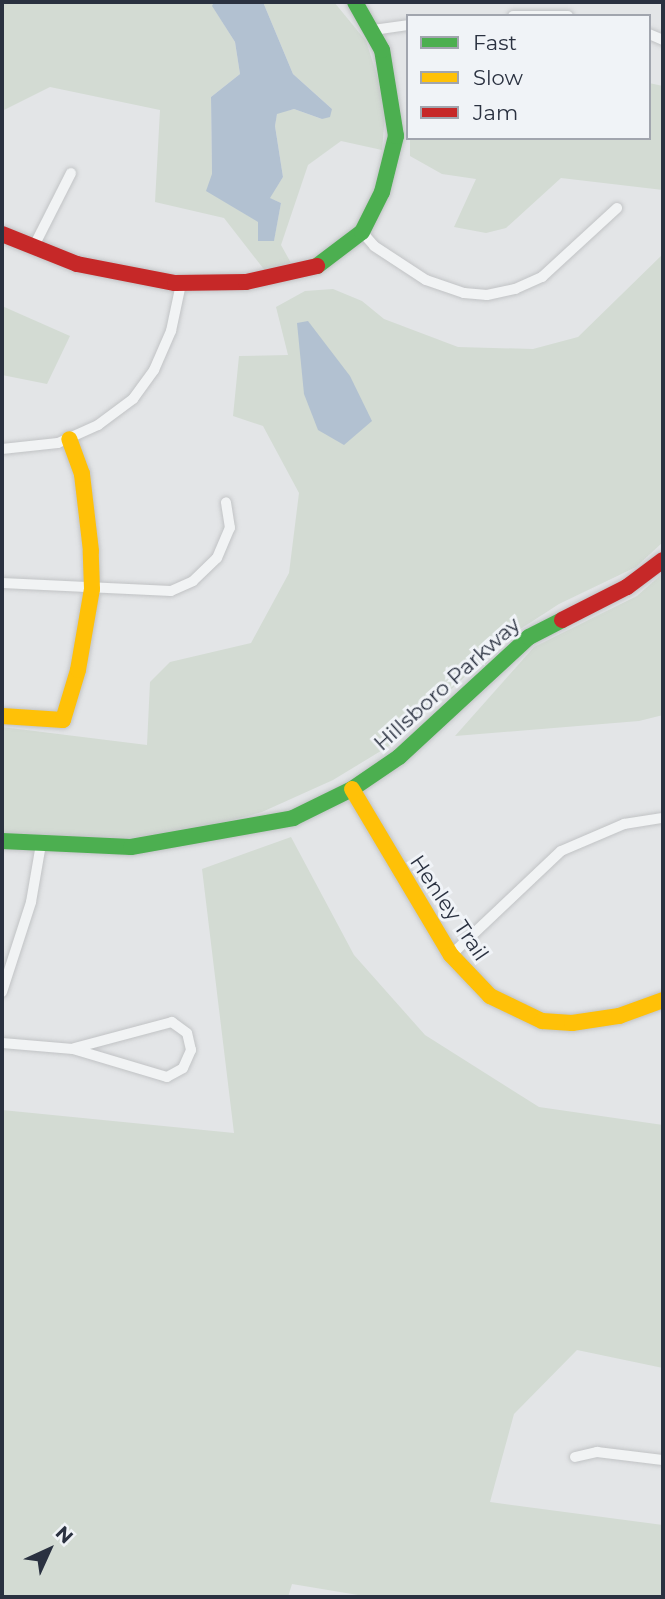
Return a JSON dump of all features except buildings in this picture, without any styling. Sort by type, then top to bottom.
[{"type":"street","points":[[2,234],[78,264],[181,284],[247,282],[315,267],[362,232],[382,192],[396,136],[389,76],[373,30],[355,2]]},
{"type":"street","points":[[373,30],[406,25]]},
{"type":"street","points":[[33,248],[71,173]]},
{"type":"street","points":[[362,232],[374,246],[426,279],[464,293],[487,295],[515,289],[542,277],[617,208]]},
{"type":"street","points":[[2,449],[69,439],[99,425],[132,399],[154,370],[171,331],[181,284]]},
{"type":"street","points":[[2,716],[63,720],[78,670],[92,589],[82,474],[69,439]]},
{"type":"street","points":[[2,583],[151,594],[171,592],[193,581],[217,558],[230,528],[226,502]]},
{"type":"street","name":"Hillsboro Parkway","points":[[2,841],[131,847],[200,838],[293,818],[352,789],[420,741],[529,637],[627,587],[663,560]]},
{"type":"street","name":"Henley Trail","points":[[352,789],[451,955],[490,996],[542,1021],[572,1023],[620,1016],[663,1000]]},
{"type":"street","points":[[451,955],[561,851],[624,824],[663,818]]},
{"type":"street","points":[[2,992],[31,902],[41,844]]},
{"type":"street","points":[[2,1043],[74,1049],[167,1077],[183,1068],[191,1050],[187,1033],[172,1022],[74,1048]]},
{"type":"street","points":[[575,1457],[597,1452],[663,1460]]},
{"type":"shaded area","points":[[2,2],[214,2],[213,7],[235,42],[240,74],[211,97],[212,174],[217,197],[259,222],[259,241],[274,240],[281,203],[269,198],[283,177],[275,126],[277,113],[294,109],[322,119],[332,109],[293,74],[263,2],[334,2],[366,41],[386,103],[382,150],[341,141],[308,165],[281,245],[291,263],[266,272],[224,218],[155,202],[160,110],[50,87],[2,111]]},
{"type":"shaded area","points":[[651,83],[663,86],[663,190],[561,178],[506,228],[486,233],[454,227],[476,179],[442,174],[410,156],[410,140],[651,140]]},
{"type":"shaded area","points":[[663,254],[663,542],[636,567],[559,604],[505,639],[394,743],[333,780],[262,812],[198,830],[115,840],[2,833],[2,727],[147,745],[150,682],[170,662],[251,643],[289,573],[299,493],[263,426],[233,416],[239,356],[288,355],[276,307],[305,291],[333,289],[362,301],[384,319],[458,347],[533,349],[578,337]]},
{"type":"shaded area","points":[[2,306],[70,336],[47,384],[2,375]]},
{"type":"shaded area","points":[[663,573],[663,715],[639,721],[455,736],[534,647],[637,596]]},
{"type":"shaded area","points":[[291,837],[354,955],[425,1035],[539,1107],[663,1125],[663,1368],[577,1350],[514,1414],[490,1502],[663,1525],[663,1597],[370,1597],[292,1584],[288,1597],[2,1597],[2,1110],[234,1133],[202,869]]},
{"type":"water","points":[[214,2],[263,2],[293,74],[332,109],[330,117],[322,119],[294,109],[277,114],[275,126],[283,177],[270,198],[281,203],[274,241],[258,241],[258,222],[206,191],[212,174],[211,97],[240,74],[235,42],[212,6]]},
{"type":"water","points":[[308,321],[350,376],[372,421],[344,445],[318,430],[304,394],[297,323]]},
{"type":"traffic: fast","points":[[317,266],[362,232],[382,192],[396,136],[382,50],[355,2]]},
{"type":"traffic: fast","points":[[2,841],[131,847],[293,818],[352,789],[399,757],[529,637],[562,620]]},
{"type":"traffic: slow","points":[[2,716],[63,720],[78,670],[92,589],[91,551],[82,474],[69,439]]},
{"type":"traffic: slow","points":[[352,789],[451,955],[490,996],[542,1021],[572,1023],[619,1016],[663,1000]]},
{"type":"traffic: jam","points":[[2,234],[77,264],[175,283],[246,282],[317,266]]},
{"type":"traffic: jam","points":[[562,620],[627,587],[663,560]]}]
